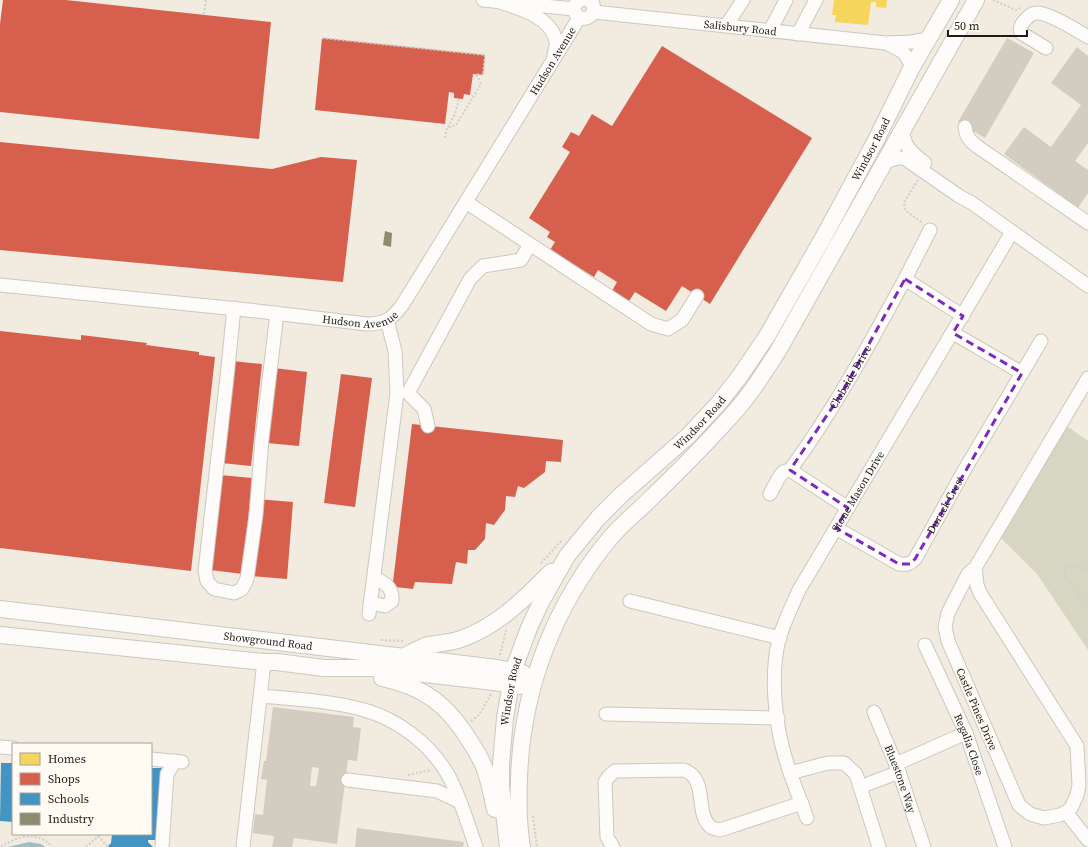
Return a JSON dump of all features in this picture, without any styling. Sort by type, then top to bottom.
[{"type":"main road","name":"Windsor Road","points":[[508,847],[501,787],[501,764],[505,718],[512,678],[529,628],[541,602],[567,556],[595,522],[620,496],[688,436],[718,404],[740,376],[767,336],[824,238],[912,68],[951,0]]},
{"type":"main road","name":"Windsor Road","points":[[522,847],[519,815],[519,765],[521,743],[533,682],[548,641],[566,602],[592,561],[623,525],[698,451],[731,416],[757,383],[778,351],[976,0]]},
{"type":"main road","points":[[403,657],[425,646],[460,639],[480,631],[500,619],[516,607],[567,556]]},
{"type":"main road","name":"Showground Road","points":[[0,610],[403,657],[533,682]]},
{"type":"main road","name":"Showground Road","points":[[0,635],[264,662],[277,662],[324,668],[372,668],[494,682],[512,678]]},
{"type":"main road","points":[[324,668],[374,676],[404,683],[423,692],[442,705],[462,728],[486,773],[505,847]]},
{"type":"street","name":"Salisbury Road","points":[[483,0],[585,6],[726,26],[886,43],[911,42],[928,39]]},
{"type":"street","points":[[726,26],[743,0]]},
{"type":"street","points":[[770,31],[786,0]]},
{"type":"street","points":[[798,34],[816,0]]},
{"type":"street","points":[[497,1],[530,12],[551,27],[556,43],[552,61]]},
{"type":"street","name":"Hudson Avenue","points":[[0,285],[234,308],[367,324],[376,324],[387,320],[397,313],[403,304],[585,6]]},
{"type":"street","points":[[1046,48],[1021,33],[1020,29],[1022,23],[1031,14],[1039,13],[1049,16],[1088,37]]},
{"type":"street","name":"Salisbury Road","points":[[886,43],[900,49],[906,55],[912,68]]},
{"type":"street","points":[[965,127],[965,133],[968,139],[978,147],[1088,223]]},
{"type":"street","points":[[902,130],[905,145],[909,150],[960,188],[972,203]]},
{"type":"street","points":[[884,162],[904,158],[959,196],[972,203],[1088,286]]},
{"type":"street","points":[[466,202],[651,324],[668,329],[682,320],[697,296]]},
{"type":"street","name":"Clubside Drive","points":[[770,494],[783,472],[790,470],[826,419],[840,396],[905,280],[930,230]]},
{"type":"street","name":"Stone Mason Drive","points":[[807,818],[785,759],[778,718],[775,696],[775,662],[780,638],[799,590],[1012,232]]},
{"type":"street","points":[[428,426],[424,410],[408,393],[470,278],[483,266],[520,260],[530,244]]},
{"type":"street","points":[[905,280],[963,316]]},
{"type":"street","points":[[234,308],[205,571],[206,581],[214,589],[234,593],[242,589],[248,579],[256,515],[262,439],[277,313]]},
{"type":"street","points":[[374,577],[388,586],[392,593],[392,601],[385,606],[370,609],[374,577],[397,393],[395,351],[387,320]]},
{"type":"street","points":[[953,333],[1022,373]]},
{"type":"street","name":"Durack Crest","points":[[836,528],[899,564],[910,564],[915,559],[965,469],[1041,341]]},
{"type":"street","name":"Castle Pines Drive","points":[[1066,812],[1060,815],[1044,818],[1036,817],[1024,810],[1019,805],[948,641],[945,627],[948,612],[968,574],[975,568],[1088,378]]},
{"type":"street","points":[[790,470],[848,508]]},
{"type":"street","points":[[975,568],[977,585],[980,593],[1077,746],[1079,785],[1074,804],[1066,812],[1088,840]]},
{"type":"street","points":[[630,601],[780,638]]},
{"type":"street","name":"Regalia Close","points":[[925,645],[966,733],[1005,847]]},
{"type":"street","points":[[243,847],[264,662]]},
{"type":"street","points":[[261,696],[352,707],[364,710],[388,720],[411,734],[438,759],[447,773],[460,802],[476,847]]},
{"type":"street","name":"Bluestone Way","points":[[874,712],[897,768],[924,847]]},
{"type":"street","points":[[606,714],[778,718]]},
{"type":"street","points":[[860,787],[966,733]]},
{"type":"street","points":[[0,747],[12,748]]},
{"type":"street","points":[[152,759],[178,761],[168,774],[162,847]]},
{"type":"street","points":[[790,773],[828,763],[844,763],[856,774],[879,847]]},
{"type":"street","points":[[613,847],[607,837],[605,782],[615,771],[684,770],[692,772],[696,780],[705,820],[712,828],[720,830],[802,803]]},
{"type":"street","points":[[348,780],[437,791],[460,802]]},
{"type":"path","points":[[204,14],[206,0]]},
{"type":"path","points":[[322,38],[485,55],[483,75],[476,74],[481,84],[456,125],[447,128]]},
{"type":"path","points":[[446,138],[447,128],[455,114],[459,99]]},
{"type":"path","points":[[923,171],[905,201],[904,206],[907,212],[930,227],[930,230]]},
{"type":"path","points":[[540,564],[564,538]]},
{"type":"path","points":[[1088,570],[1078,566],[1066,567],[1064,570],[1064,576],[1088,606]]},
{"type":"path","points":[[502,650],[506,629]]},
{"type":"path","points":[[377,640],[411,640]]},
{"type":"path","points":[[468,724],[479,716],[491,693]]},
{"type":"path","points":[[404,776],[432,770],[428,764]]},
{"type":"path","points":[[532,809],[537,847]]},
{"type":"path","points":[[1,847],[17,838],[38,836],[48,841],[52,847]]},
{"type":"path","points":[[86,847],[98,836],[108,847]]},
{"type":"highlighted area","points":[[905,279],[963,316],[953,333],[1022,373],[915,559],[910,564],[899,564],[836,528],[848,508],[790,470],[840,396]]},
{"type":"green space","points":[[1061,422],[1088,441],[1088,650],[1037,574],[995,532]]},
{"type":"water","points":[[29,842],[41,844],[45,847],[8,847]]},
{"type":"building: Homes","points":[[834,0],[887,0],[886,8],[876,7],[876,2],[871,2],[868,25],[835,22],[836,15],[832,15]]},
{"type":"building: Shops","points":[[3,0],[66,0],[271,22],[259,139],[0,112],[0,24]]},
{"type":"building: Shops","points":[[322,38],[485,55],[483,75],[473,74],[470,95],[464,94],[463,99],[454,98],[454,93],[449,92],[445,124],[315,110]]},
{"type":"building: Shops","points":[[662,46],[812,138],[710,304],[682,286],[666,311],[635,292],[629,301],[612,291],[617,282],[598,270],[594,277],[550,250],[555,242],[547,237],[550,232],[529,218],[570,152],[562,147],[571,132],[579,136],[592,114],[612,126]]},
{"type":"building: Shops","points":[[0,142],[272,169],[321,157],[357,160],[343,282],[0,250]]},
{"type":"building: Shops","points":[[0,331],[81,340],[81,335],[147,343],[146,345],[199,352],[199,355],[215,357],[191,571],[0,548]]},
{"type":"building: Shops","points":[[232,361],[262,364],[251,466],[221,463]]},
{"type":"building: Shops","points":[[274,368],[307,372],[299,446],[267,443]]},
{"type":"building: Shops","points":[[341,374],[372,378],[355,507],[324,503]]},
{"type":"building: Shops","points":[[412,424],[563,440],[561,462],[546,461],[545,472],[524,488],[518,486],[515,497],[506,496],[505,510],[494,525],[486,523],[485,539],[475,550],[468,550],[467,564],[456,562],[452,584],[415,582],[413,589],[395,587],[393,582]]},
{"type":"building: Shops","points":[[220,475],[252,478],[243,574],[210,570]]},
{"type":"building: Shops","points":[[257,499],[293,502],[287,579],[251,576]]},
{"type":"building: Schools","points":[[1,763],[12,763],[12,822],[0,821]]},
{"type":"building: Schools","points":[[152,768],[165,768],[156,840],[148,840],[153,847],[109,847],[108,846],[111,843],[112,835],[152,835]]},
{"type":"building: Industry","points":[[385,231],[392,233],[391,247],[383,245]]},
{"type":"building: Other","points":[[1007,38],[1034,53],[985,138],[958,122]]},
{"type":"building: Other","points":[[1077,47],[1088,56],[1088,143],[1075,161],[1088,170],[1088,193],[1078,208],[1004,154],[1024,127],[1051,147],[1081,105],[1051,83]]},
{"type":"building: Other","points":[[273,707],[354,717],[353,727],[361,728],[357,761],[348,760],[337,844],[294,838],[292,847],[272,847],[274,836],[253,833],[255,814],[263,815],[267,780],[261,779],[264,761],[266,761]],"holes":[[[312,767],[319,768],[316,786],[310,786]]]},
{"type":"building: Other","points":[[357,828],[464,842],[463,847],[355,847]]}]
